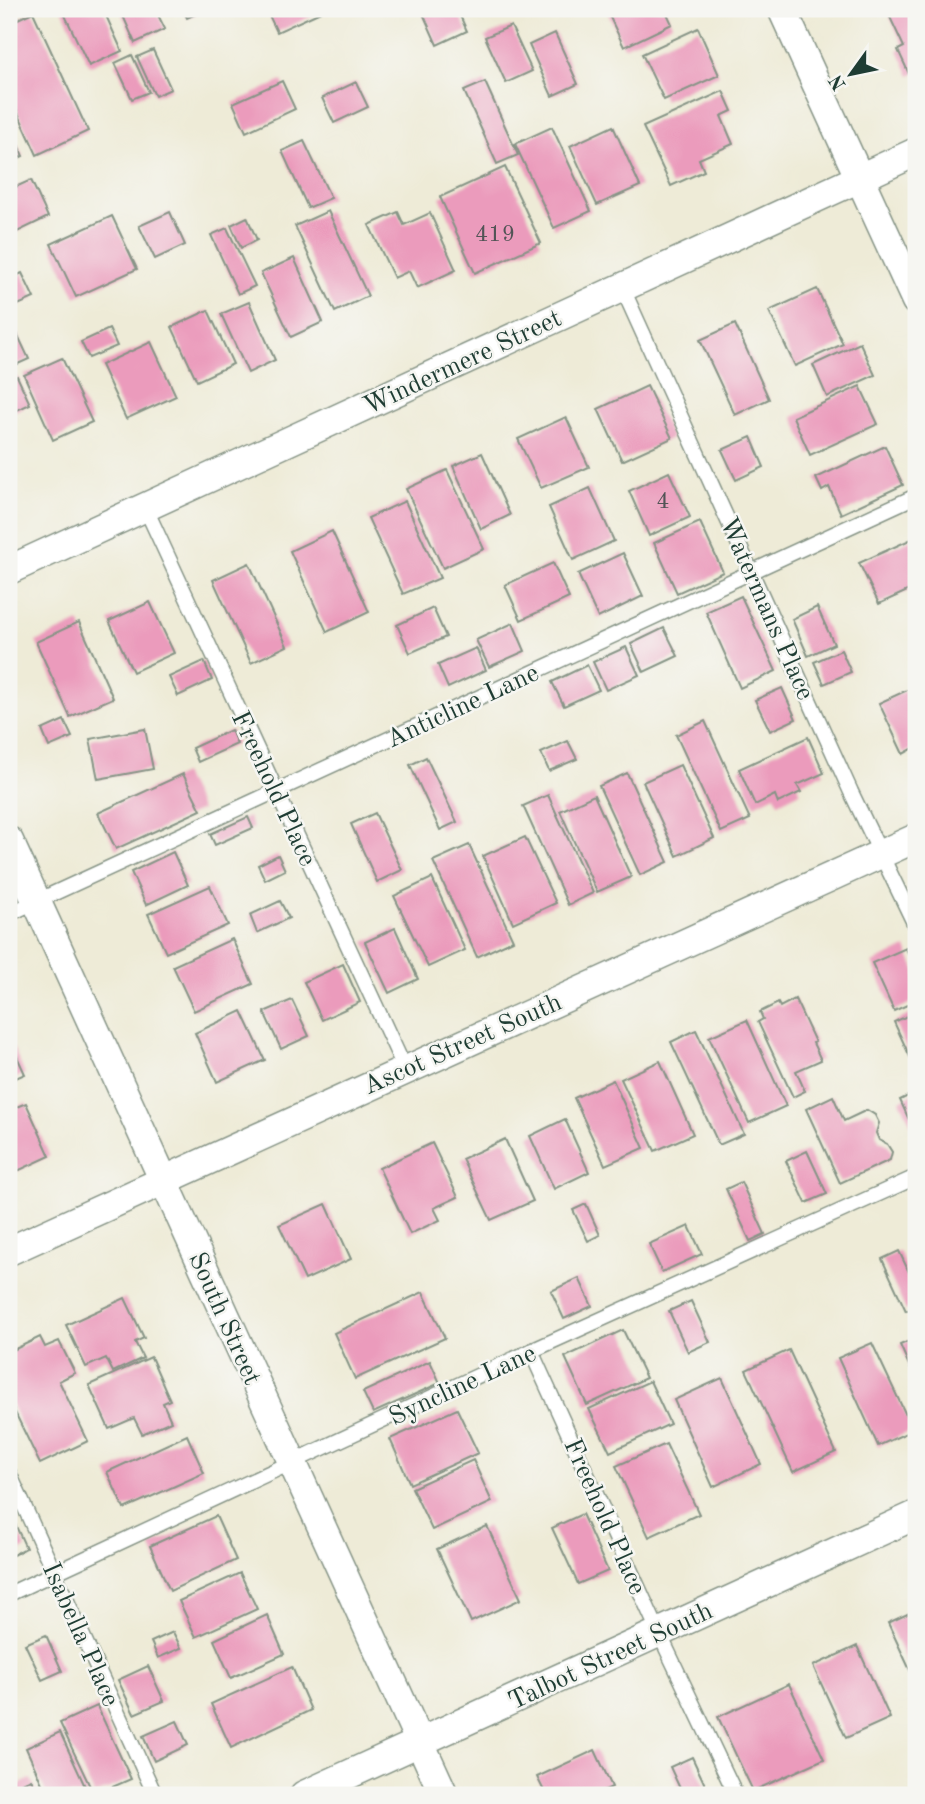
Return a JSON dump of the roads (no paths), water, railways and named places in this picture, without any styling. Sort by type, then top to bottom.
[{"type":"street","points":[[782,9],[916,302]]},
{"type":"street","name":"Windermere Street","points":[[9,570],[916,152]]},
{"type":"street","name":"Ascot Street South","points":[[9,1251],[916,838]]},
{"type":"street","name":"South Street","points":[[9,841],[444,1795]]},
{"type":"street","name":"Talbot Street South","points":[[304,1795],[916,1515]]},
{"type":"lane","name":"Watermans Place","points":[[622,287],[851,792],[916,928]]},
{"type":"lane","name":"Anticline Lane","points":[[9,914],[916,496]]},
{"type":"lane","name":"Freehold Place","points":[[145,508],[405,1069]]},
{"type":"lane","name":"Syncline Lane","points":[[9,1594],[531,1351],[916,1177]]},
{"type":"lane","name":"Freehold Place","points":[[531,1351],[736,1795]]},
{"type":"lane","name":"Isabella Place","points":[[9,1474],[155,1795]]}]
